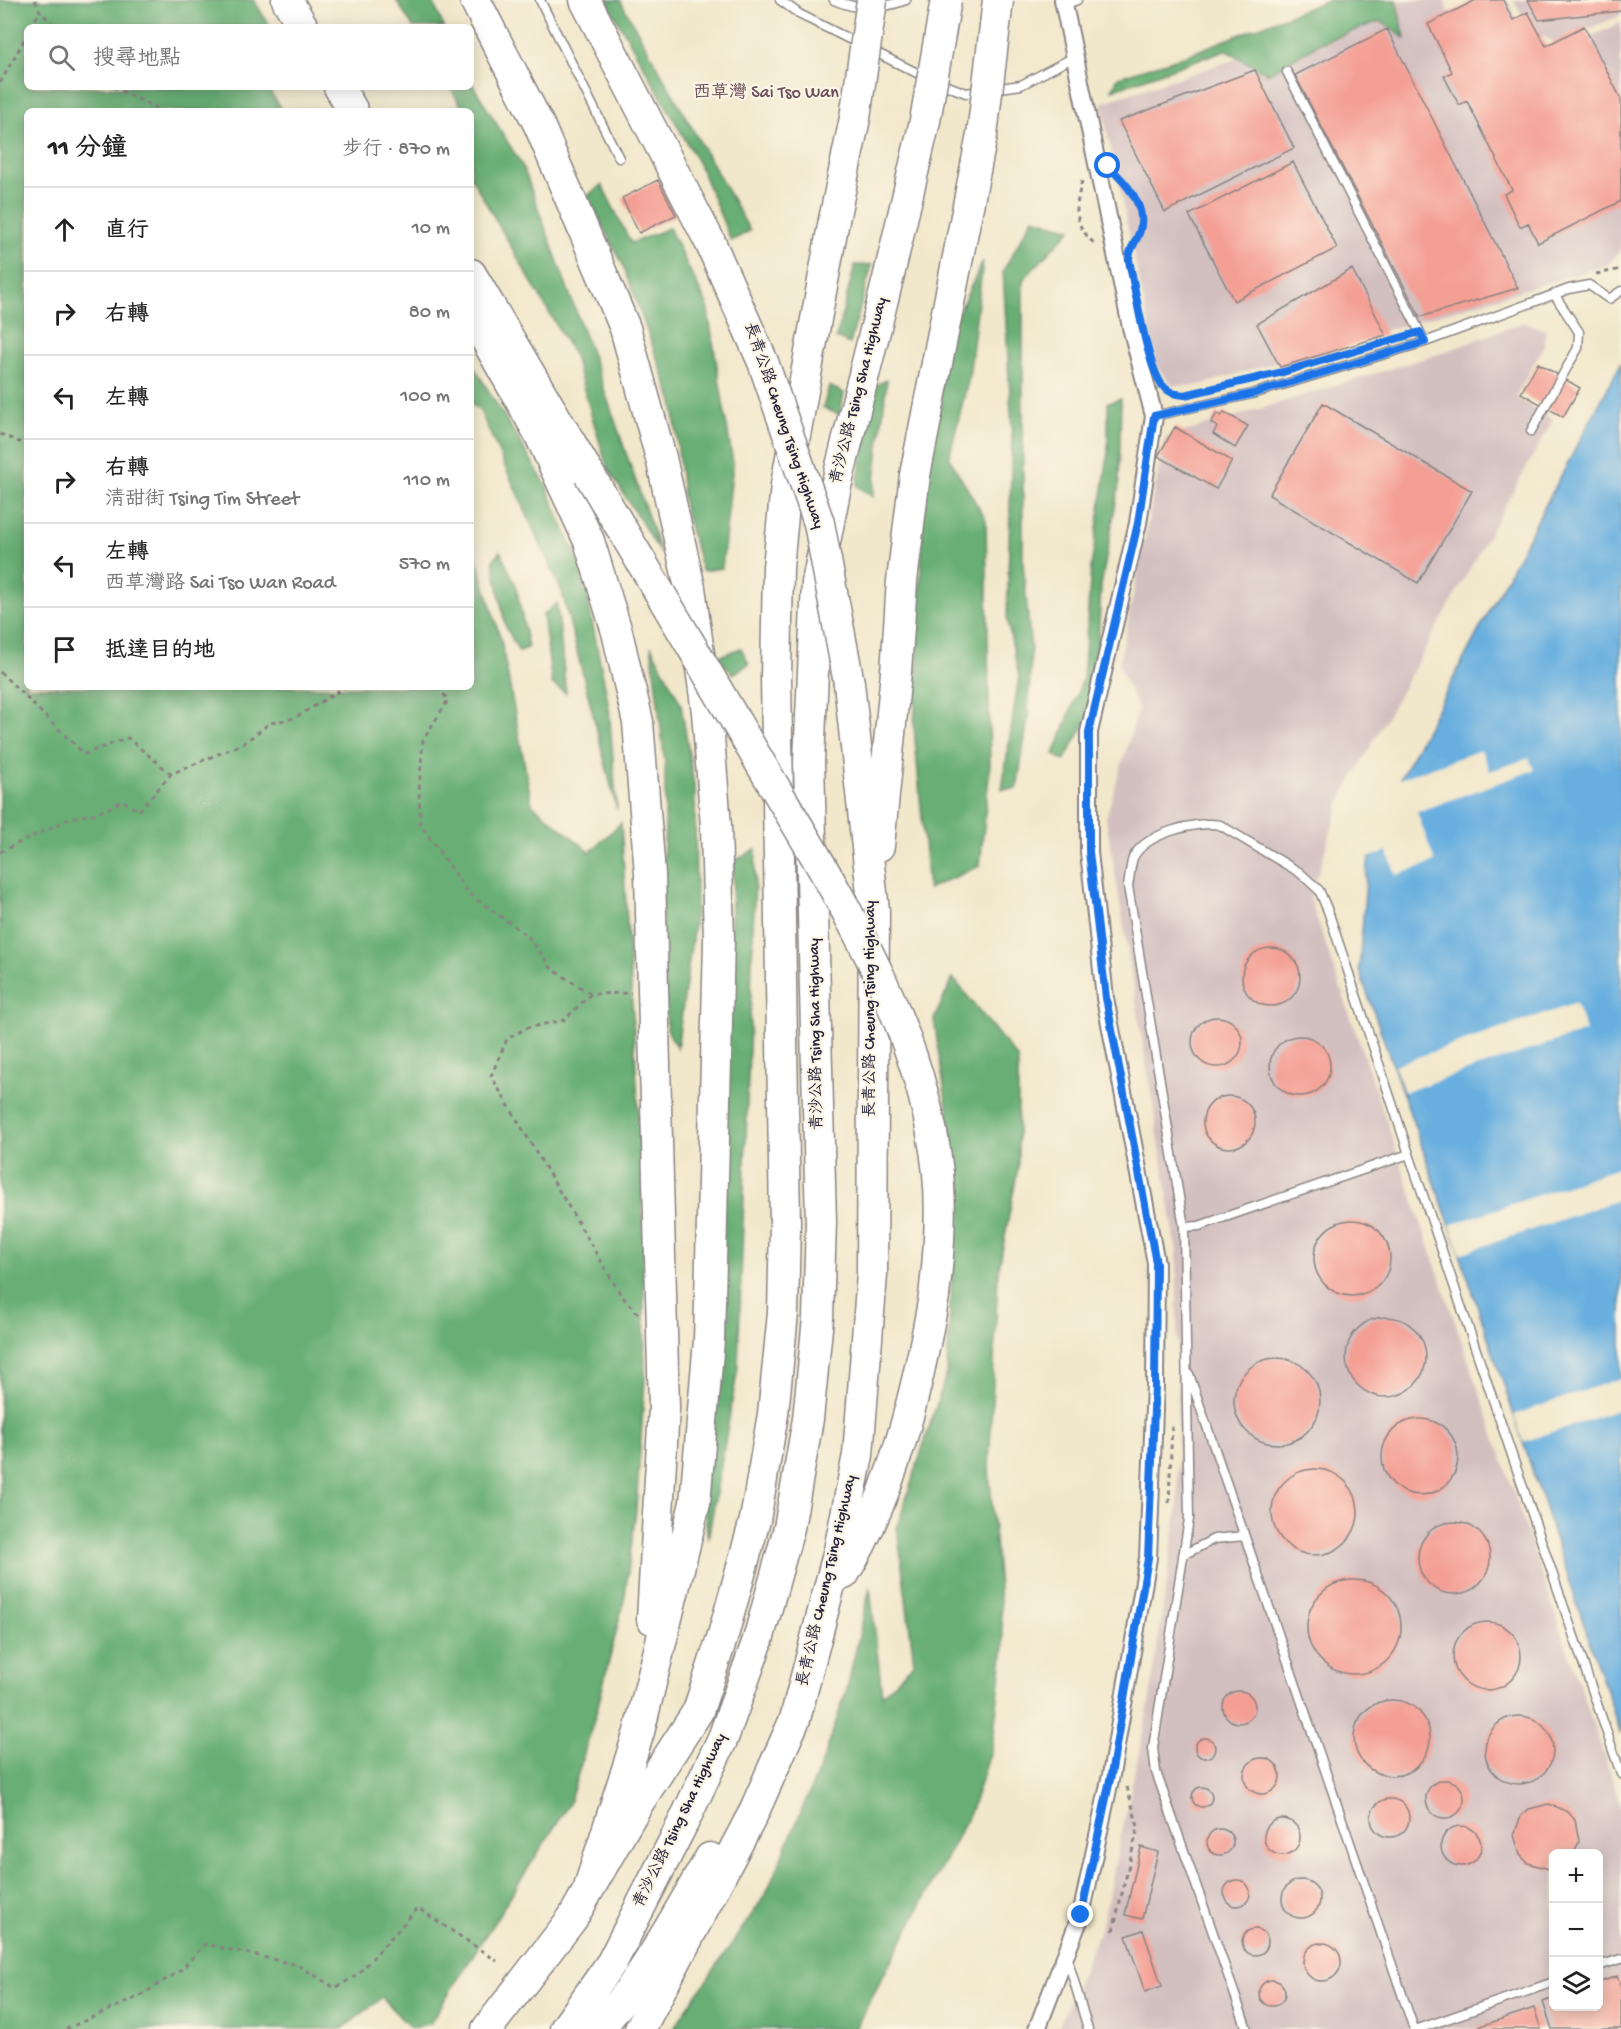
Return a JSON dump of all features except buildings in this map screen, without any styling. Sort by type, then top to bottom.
[{"type":"highway","points":[[286,0],[301,24]]},
{"type":"highway","points":[[309,0],[322,24]]},
{"type":"highway","points":[[475,0],[539,124],[625,328],[661,458],[690,588],[707,712],[716,826],[719,940],[709,1341],[695,1503],[647,1703],[590,1884]]},
{"type":"highway","name":"長青公路 Cheung Tsing Highway","points":[[585,0],[710,242],[763,362],[819,523],[849,683],[874,911],[872,1274],[858,1455],[826,1603],[795,1719],[775,1768],[697,1924],[640,2029]]},
{"type":"highway","points":[[488,2029],[572,1919],[637,1805],[698,1711],[723,1635],[755,1520],[773,1414],[783,1313],[785,1223],[776,678],[778,567],[786,485],[855,118],[872,0]]},
{"type":"highway","name":"青沙公路 Tsing Sha Highway","points":[[565,2029],[612,1962],[684,1821],[723,1738],[758,1640],[789,1528],[808,1419],[818,1318],[821,1234],[809,761],[817,584],[836,486],[925,122],[946,0]]},
{"type":"highway","points":[[874,911],[902,581],[912,497],[933,375],[980,147],[998,0]]},
{"type":"highway","points":[[341,90],[351,108]]},
{"type":"highway","points":[[362,90],[372,108]]},
{"type":"highway","points":[[474,279],[816,856],[857,932],[906,1041],[933,1141],[940,1204],[938,1265],[920,1369],[894,1463],[857,1553],[826,1603]]},
{"type":"highway","points":[[474,318],[539,433],[589,541],[617,632],[638,722],[650,874],[664,1408],[647,1703]]},
{"type":"highway","points":[[598,2029],[618,2005],[671,1925],[719,1842],[775,1768]]},
{"type":"street","points":[[1039,2028],[1081,1915],[1111,1775],[1148,1558],[1155,1385],[1156,1263],[1106,998],[1089,852],[1089,732],[1138,523],[1154,416],[1131,327],[1074,57],[1068,2]]},
{"type":"lane","points":[[483,0],[507,61]]},
{"type":"lane","points":[[540,0],[619,158]]},
{"type":"lane","points":[[780,0],[799,14],[929,79],[966,93],[1021,85],[1074,57]]},
{"type":"lane","points":[[834,0],[851,8],[888,7],[906,0]]},
{"type":"lane","points":[[1287,72],[1425,342]]},
{"type":"lane","points":[[1154,416],[1252,394],[1425,342],[1554,294],[1589,285],[1609,298],[1621,291]]},
{"type":"lane","points":[[1532,431],[1578,348],[1578,332],[1554,294]]},
{"type":"lane","points":[[1247,2029],[1156,1772],[1153,1748],[1189,1519],[1184,1227],[1128,886],[1133,858],[1155,837],[1207,822],[1220,825],[1299,872],[1319,890],[1621,1774]]},
{"type":"lane","points":[[1184,1227],[1199,1226],[1409,1154]]},
{"type":"lane","points":[[1186,1364],[1416,2029],[1549,1984]]},
{"type":"lane","points":[[1184,1555],[1214,1539],[1244,1536]]},
{"type":"lane","points":[[1067,1957],[1088,2029]]},
{"type":"lane","points":[[1603,1965],[1621,1959]]},
{"type":"path","points":[[35,0],[40,11],[52,24]]},
{"type":"path","points":[[33,24],[40,11]]},
{"type":"path","points":[[0,83],[24,40]]},
{"type":"path","points":[[119,90],[157,108]]},
{"type":"path","points":[[1116,173],[1134,194],[1139,212],[1141,229],[1129,250]]},
{"type":"path","points":[[1592,276],[1617,270],[1621,273]]},
{"type":"path","points":[[1162,386],[1172,394],[1185,395]]},
{"type":"path","points":[[0,434],[24,444]]},
{"type":"path","points":[[0,672],[84,753],[128,738],[171,774]]},
{"type":"path","points":[[0,852],[71,818],[98,813],[123,801],[139,811],[171,774],[244,743],[270,723],[295,718],[340,690]]},
{"type":"path","points":[[440,690],[448,700],[423,740],[419,789],[420,824],[469,894],[528,936],[552,969],[591,994],[654,992]]},
{"type":"path","points":[[591,994],[564,1020],[526,1028],[507,1039],[491,1076],[621,1295]]},
{"type":"path","points":[[66,2029],[138,1997],[181,1970],[205,1944],[298,1965],[335,1988],[357,1975],[418,1908],[497,1961]]},
{"type":"shaded area","points":[[1380,0],[1445,0],[1447,12],[1507,1],[1524,35],[1555,52],[1621,23],[1621,249],[1608,265],[1196,386],[1172,385],[1158,368],[1101,103],[1372,15]]},
{"type":"shaded area","points":[[1513,0],[1621,0],[1621,15],[1556,43],[1532,31]]},
{"type":"shaded area","points":[[1524,322],[1545,330],[1544,345],[1516,397],[1553,420],[1341,799],[1310,899],[1621,1805],[1621,2029],[1058,2029],[1103,1921],[1149,1704],[1178,1504],[1177,1252],[1106,818],[1138,709],[1119,665],[1165,438],[1442,353]]},
{"type":"green space","points":[[0,0],[254,0],[268,24],[24,24],[24,90],[269,90],[281,108],[24,108],[24,690],[474,690],[474,550],[501,640],[532,804],[590,852],[621,823],[642,1166],[645,1379],[636,1510],[625,1596],[597,1710],[569,1804],[430,2023],[411,2029],[382,1998],[342,2029],[0,2029]]},
{"type":"green space","points":[[396,0],[432,0],[443,24],[411,24]]},
{"type":"green space","points":[[606,0],[620,0],[750,231],[731,241],[699,164]]},
{"type":"green space","points":[[1328,0],[1396,0],[1405,38],[1380,21],[1320,43],[1268,74],[1225,50],[1112,90],[1118,77],[1182,57]]},
{"type":"green space","points":[[474,87],[523,167],[596,366],[661,554],[607,467],[574,356],[474,182],[474,108],[462,108],[452,90],[474,90]]},
{"type":"green space","points":[[602,185],[631,243],[669,228],[707,305],[733,463],[722,568],[702,571],[684,507],[673,402],[623,265],[587,196]]},
{"type":"green space","points":[[1033,218],[1071,229],[1023,280],[1023,562],[1031,652],[1028,718],[1017,789],[1002,789],[1019,676],[1007,620],[1012,432],[1003,271]]},
{"type":"green space","points":[[983,261],[969,377],[949,458],[986,520],[990,765],[980,866],[928,889],[914,727],[925,477],[944,343]]},
{"type":"green space","points":[[855,265],[872,265],[850,344],[836,338]]},
{"type":"green space","points":[[474,367],[545,483],[582,570],[609,707],[617,810],[562,592],[479,409],[474,406]]},
{"type":"green space","points":[[887,380],[873,497],[857,486],[873,386]]},
{"type":"green space","points":[[829,386],[844,393],[840,415],[823,408]]},
{"type":"green space","points":[[1121,399],[1119,485],[1101,586],[1095,706],[1064,761],[1054,754],[1083,679],[1091,567],[1108,456],[1108,402]]},
{"type":"green space","points":[[500,551],[516,585],[528,647],[519,652],[505,625],[493,561]]},
{"type":"green space","points":[[557,603],[566,693],[552,684],[543,615]]},
{"type":"green space","points":[[651,646],[681,704],[695,792],[696,910],[677,1049],[667,1029],[661,897],[665,825],[665,763]]},
{"type":"green space","points":[[741,648],[749,664],[733,674],[717,657]]},
{"type":"green space","points":[[756,849],[738,1368],[708,1539],[702,1490],[734,861]]},
{"type":"green space","points":[[953,978],[1018,1059],[1018,1168],[998,1273],[989,1469],[1004,1647],[992,1748],[970,1813],[855,2029],[673,2029],[766,1894],[824,1758],[847,1689],[870,1587],[882,1695],[914,1663],[897,1527],[947,1372],[957,1176],[934,1019]]},
{"type":"water","points":[[1621,363],[1621,1735],[1460,1254],[1359,970],[1367,866],[1400,779]]},
{"type":"pier","points":[[1481,750],[1490,771],[1529,758],[1534,770],[1417,812],[1435,862],[1396,875],[1387,851],[1365,859],[1396,780]]},
{"type":"pier","points":[[1576,1003],[1586,1031],[1404,1092],[1394,1065]]},
{"type":"pier","points":[[1621,1167],[1621,1199],[1460,1254],[1450,1225]]},
{"type":"pier","points":[[1621,1378],[1621,1409],[1523,1442],[1514,1415]]},
{"type":"district","name":"西草灣 Sai Tso Wan","points":[[766,93]]},
{"type":"route","points":[[1081,1915],[1111,1775],[1148,1558],[1155,1385],[1156,1263],[1106,998],[1089,852],[1089,732],[1138,523],[1154,416],[1252,394],[1425,342],[1420,332],[1283,372],[1185,395],[1172,394],[1162,386],[1153,368],[1129,260],[1129,250],[1141,229],[1134,194],[1124,180],[1108,166]]}]
